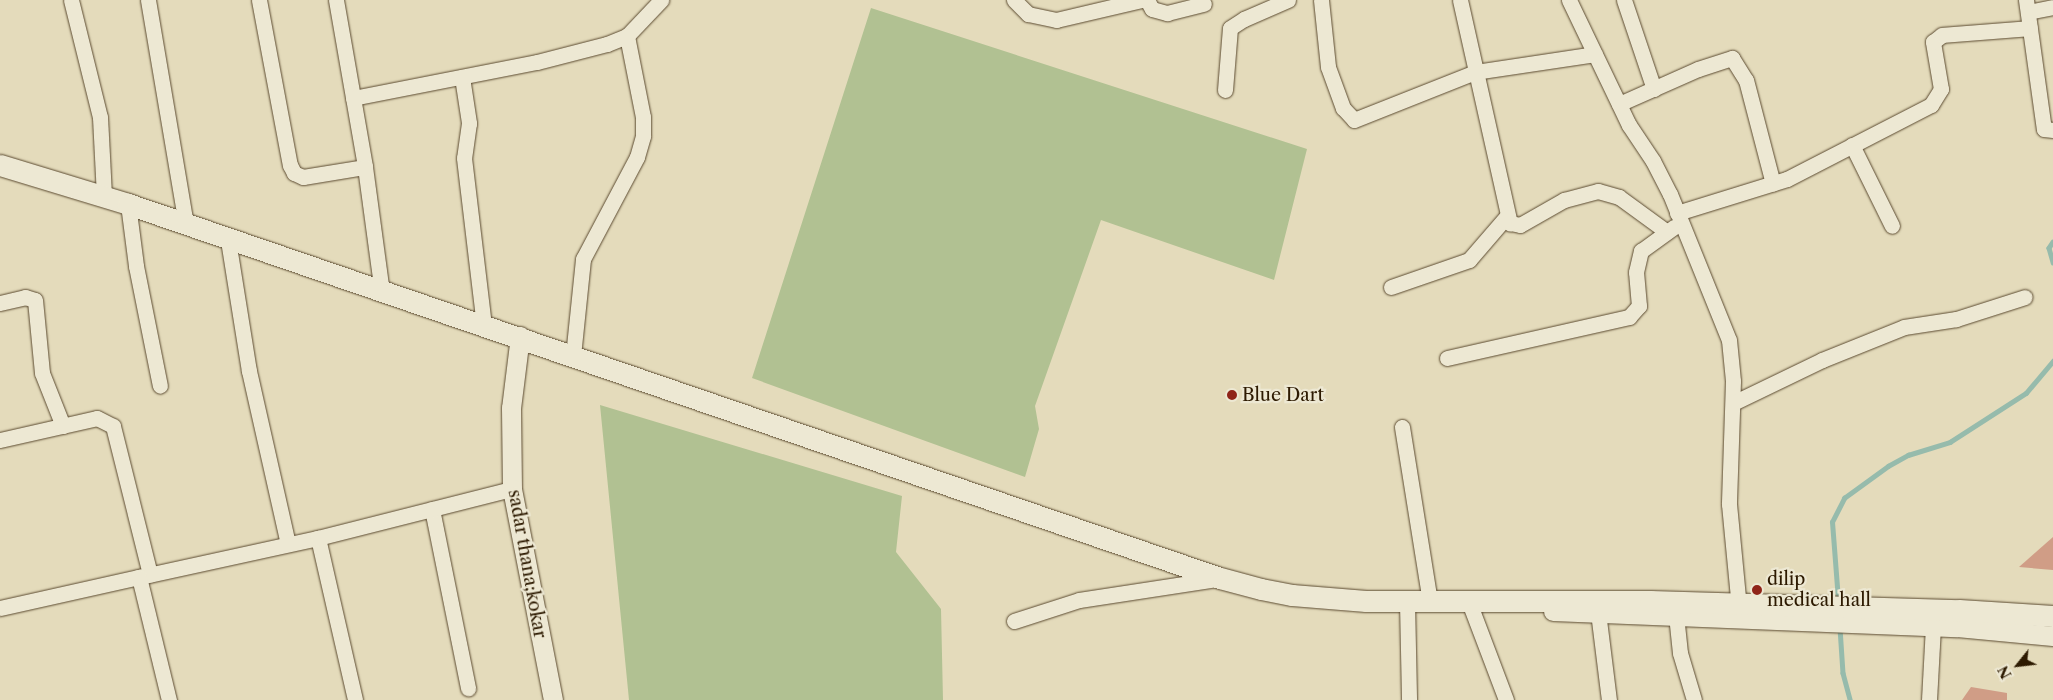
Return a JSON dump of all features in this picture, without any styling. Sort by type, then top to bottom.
[{"type":"main road","points":[[0,165],[128,204],[382,292],[520,336],[573,356],[1220,578],[1292,595],[1407,602],[1508,602],[1548,606],[2053,616]]},
{"type":"main road","points":[[1839,611],[2053,625]]},
{"type":"street","points":[[71,0],[100,117],[104,197]]},
{"type":"street","points":[[148,0],[186,224]]},
{"type":"street","points":[[258,0],[290,165],[294,173],[303,177],[365,166]]},
{"type":"street","points":[[336,0],[365,166],[382,292]]},
{"type":"street","points":[[353,98],[537,62],[627,36],[661,0]]},
{"type":"street","points":[[1014,0],[1028,14],[1056,20],[1141,0]]},
{"type":"street","points":[[1147,0],[1152,9],[1167,13],[1204,4]]},
{"type":"street","points":[[1225,90],[1230,28],[1244,19],[1288,0]]},
{"type":"street","points":[[1321,0],[1328,67],[1343,108],[1354,120],[1475,72],[1511,64],[1594,54]]},
{"type":"street","points":[[1460,0],[1506,217],[1510,223],[1520,225],[1564,200],[1598,191],[1619,197],[1667,232]]},
{"type":"street","points":[[1569,0],[1619,104],[1653,160],[1730,340],[1732,404],[1729,504],[1738,598]]},
{"type":"street","points":[[1624,0],[1654,89]]},
{"type":"street","points":[[2053,7],[2027,6],[2044,129],[2053,130]]},
{"type":"street","points":[[1447,358],[1629,317],[1639,306],[1636,272],[1639,256],[1649,244],[1667,232],[1679,217],[1773,184],[1931,104],[1941,89],[1933,42],[1942,35],[2030,28]]},
{"type":"street","points":[[573,356],[583,259],[637,157],[643,136],[643,117],[627,36]]},
{"type":"street","points":[[1619,104],[1724,58],[1736,61],[1746,80],[1773,184]]},
{"type":"street","points":[[462,77],[468,124],[464,158],[484,325]]},
{"type":"street","points":[[1852,145],[1892,226]]},
{"type":"street","points":[[128,204],[136,266],[160,386]]},
{"type":"street","points":[[1391,287],[1469,260],[1506,217]]},
{"type":"street","points":[[228,240],[249,371],[288,544]]},
{"type":"street","points":[[0,303],[25,297],[35,300],[42,374],[63,426]]},
{"type":"street","points":[[1732,404],[1822,360],[1904,327],[1956,319],[2025,297]]},
{"type":"street","name":"sadar thana;kokar","points":[[520,336],[511,408],[512,490],[553,700]]},
{"type":"street","points":[[0,440],[97,418],[113,426],[145,575],[169,700]]},
{"type":"street","points":[[1402,426],[1430,602]]},
{"type":"street","points":[[0,608],[318,538],[512,490]]},
{"type":"street","points":[[432,509],[468,688]]},
{"type":"street","points":[[318,538],[355,700]]},
{"type":"street","points":[[1014,621],[1079,600],[1220,578]]},
{"type":"street","points":[[1508,602],[1530,596],[1738,598],[1933,626],[2053,636]]},
{"type":"street","points":[[1407,602],[1409,700]]},
{"type":"street","points":[[1469,602],[1506,700]]},
{"type":"street","points":[[1508,602],[1530,611],[1676,615],[1996,605],[2053,611]]},
{"type":"street","points":[[1598,612],[1609,700]]},
{"type":"street","points":[[1676,615],[1680,653],[1694,700]]},
{"type":"street","points":[[1930,700],[1933,626]]},
{"type":"green space","points":[[871,8],[1307,149],[1274,280],[1101,220],[1035,406],[1039,429],[1025,477],[752,378]]},
{"type":"green space","points":[[600,405],[902,496],[896,552],[941,609],[943,700],[629,700]]},
{"type":"building","points":[[2053,537],[2053,570],[2019,567]]},
{"type":"building","points":[[1971,687],[2007,693],[2007,700],[1962,700]]},
{"type":"waterway","points":[[2053,242],[2049,248],[2053,262]]},
{"type":"waterway","points":[[1838,600],[1832,522],[1844,498],[1888,466],[1908,455],[1950,442],[2026,393],[2053,361]]},
{"type":"waterway","points":[[1840,628],[1843,673],[1850,700]]},
{"type":"place","name":"Blue Dart","points":[[1232,395]]},
{"type":"place","name":"dilip medical hall","points":[[1757,590]]}]
